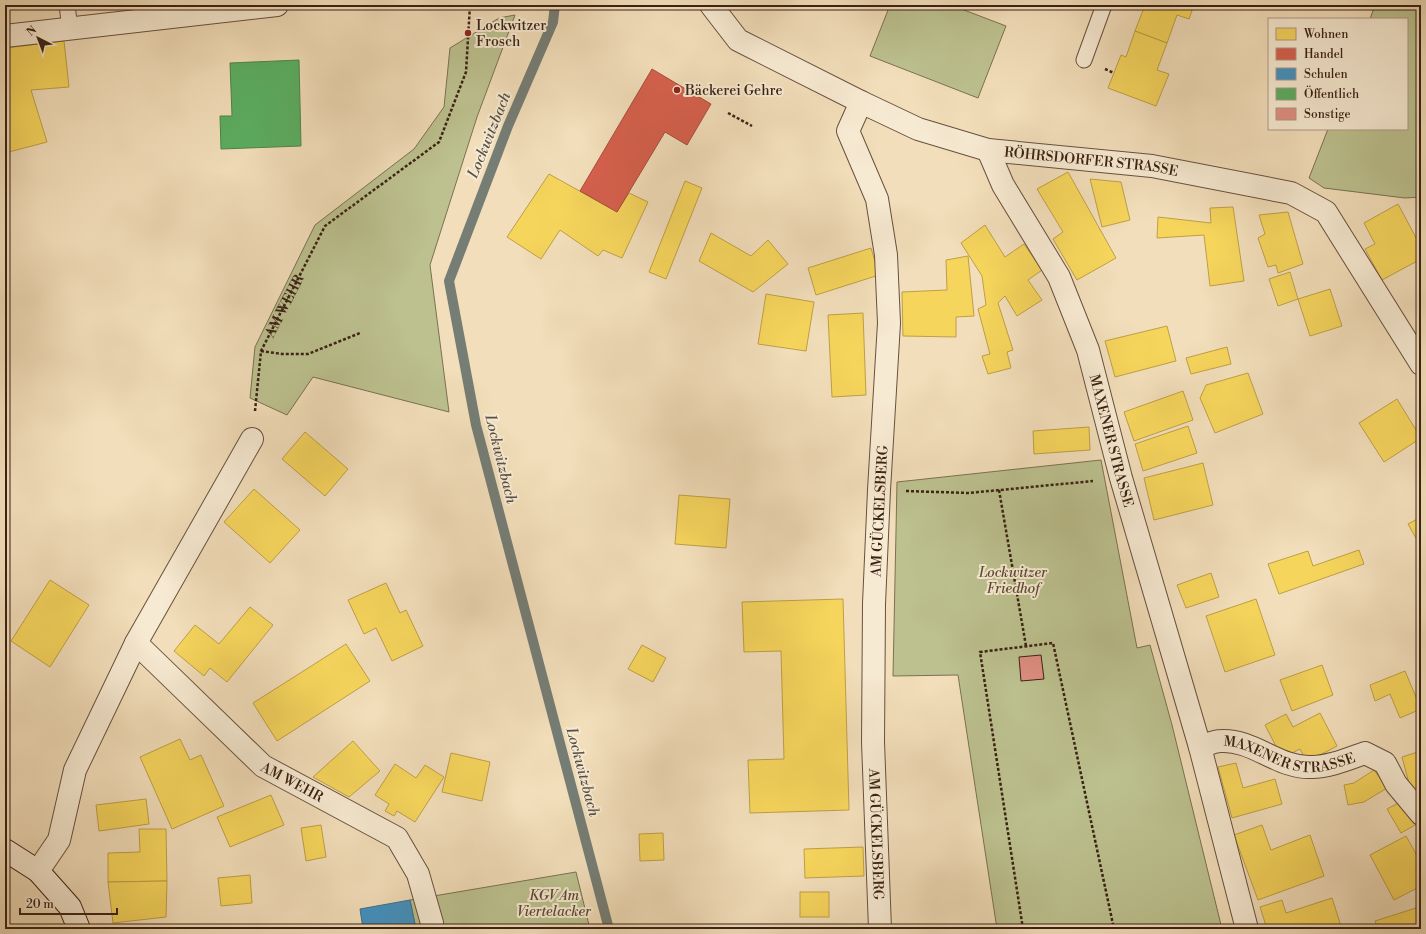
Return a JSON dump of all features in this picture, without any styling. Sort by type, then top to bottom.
[{"type":"street","points":[[5,36],[277,5]]},
{"type":"street","name":"RÖHRSDORFER STRASSE","points":[[711,5],[738,40],[860,102],[918,129],[988,150],[1152,166],[1291,193],[1326,212],[1421,364]]},
{"type":"street","name":"AM GÜCKELSBERG","points":[[860,102],[848,131],[877,199],[886,255],[889,323],[878,490],[874,604],[873,742],[880,929]]},
{"type":"street","name":"MAXENER STRASSE","points":[[988,150],[1003,185],[1059,277],[1088,350],[1121,478],[1200,747],[1247,929]]},
{"type":"street","points":[[38,871],[59,840],[75,770],[136,643],[252,439]]},
{"type":"street","name":"AM WEHR","points":[[136,643],[263,766],[396,838],[418,874],[432,923]]},
{"type":"street","name":"MAXENER STRASSE","points":[[1200,747],[1221,741],[1249,746],[1279,759],[1311,768],[1365,753],[1385,763],[1396,784],[1421,814]]},
{"type":"street","points":[[5,850],[38,871],[70,907],[79,929]]},
{"type":"lane","points":[[67,5],[70,28]]},
{"type":"lane","points":[[1084,60],[1104,5]]},
{"type":"path","name":"AM WEHR","points":[[252,439],[261,351],[325,226],[439,142],[466,72],[470,5]]},
{"type":"path","points":[[728,113],[752,126]]},
{"type":"path","points":[[261,351],[282,354],[308,354],[360,333]]},
{"type":"path","points":[[878,490],[969,493],[1121,478]]},
{"type":"path","points":[[999,490],[1026,646]]},
{"type":"path","points":[[1023,929],[980,652],[1053,643],[1114,929]]},
{"type":"green space","points":[[890,5],[951,5],[1006,26],[978,98],[870,56]]},
{"type":"green space","points":[[1375,5],[1421,5],[1421,197],[1405,198],[1324,188],[1309,178],[1328,130],[1408,130],[1408,18],[1370,18]]},
{"type":"green space","points":[[515,15],[477,117],[430,265],[449,412],[313,377],[287,415],[250,398],[255,347],[315,225],[414,149],[444,107],[450,48],[499,18]]},
{"type":"green space","name":"Lockwitzer Friedhof","points":[[1101,460],[1137,648],[1150,645],[1172,725],[1222,929],[997,929],[958,675],[893,676],[897,482]]},
{"type":"green space","name":"KGV Am Viertelacker","points":[[576,872],[590,929],[416,929],[410,900]]},
{"type":"building: Wohnen","points":[[1145,5],[1194,5],[1189,19],[1177,15],[1167,43],[1135,31]]},
{"type":"building: Wohnen","points":[[1135,31],[1167,43],[1157,70],[1169,74],[1156,106],[1108,88],[1121,55],[1126,57]]},
{"type":"building: Wohnen","points":[[64,41],[69,87],[31,90],[47,142],[5,153],[5,48]]},
{"type":"building: Wohnen","points":[[1068,172],[1116,258],[1077,280],[1053,239],[1063,232],[1037,189]]},
{"type":"building: Wohnen","points":[[549,174],[617,212],[629,193],[648,202],[622,258],[603,250],[598,256],[560,230],[541,259],[507,237]]},
{"type":"building: Wohnen","points":[[1090,179],[1121,182],[1130,220],[1102,227]]},
{"type":"building: Wohnen","points":[[685,181],[702,188],[666,279],[649,272]]},
{"type":"building: Wohnen","points":[[1398,204],[1421,247],[1421,259],[1382,280],[1365,249],[1375,244],[1364,223]]},
{"type":"building: Wohnen","points":[[1233,207],[1244,281],[1210,286],[1204,235],[1157,238],[1158,217],[1211,223],[1210,208]]},
{"type":"building: Wohnen","points":[[1288,212],[1303,264],[1278,273],[1276,265],[1268,267],[1258,238],[1265,234],[1259,215]]},
{"type":"building: Wohnen","points":[[985,225],[1005,257],[1024,244],[1042,270],[1028,280],[1042,300],[1017,316],[1005,296],[998,303],[1013,350],[1007,352],[1011,368],[988,374],[982,356],[990,354],[978,309],[986,305],[982,276],[961,243]]},
{"type":"building: Wohnen","points":[[711,233],[751,256],[768,240],[788,264],[753,292],[699,261]]},
{"type":"building: Wohnen","points":[[871,248],[879,275],[816,295],[808,268]]},
{"type":"building: Wohnen","points":[[968,256],[974,316],[956,317],[956,337],[903,336],[902,292],[947,290],[946,260]]},
{"type":"building: Wohnen","points":[[1290,272],[1298,299],[1278,306],[1269,279]]},
{"type":"building: Wohnen","points":[[1330,289],[1342,326],[1310,336],[1298,299]]},
{"type":"building: Wohnen","points":[[766,294],[814,302],[806,351],[758,344]]},
{"type":"building: Wohnen","points":[[863,313],[866,395],[832,397],[828,315]]},
{"type":"building: Wohnen","points":[[1167,326],[1176,361],[1115,377],[1105,341]]},
{"type":"building: Wohnen","points":[[1227,347],[1231,364],[1191,374],[1186,358]]},
{"type":"building: Wohnen","points":[[1248,373],[1263,414],[1215,433],[1200,398],[1206,385]]},
{"type":"building: Wohnen","points":[[1183,391],[1193,420],[1134,441],[1124,412]]},
{"type":"building: Wohnen","points":[[1397,399],[1421,438],[1384,462],[1359,423]]},
{"type":"building: Wohnen","points":[[1188,426],[1197,453],[1143,471],[1135,444]]},
{"type":"building: Wohnen","points":[[1089,427],[1090,450],[1034,454],[1033,431]]},
{"type":"building: Wohnen","points":[[305,432],[348,469],[325,496],[282,459]]},
{"type":"building: Wohnen","points":[[1203,463],[1213,505],[1154,520],[1144,478]]},
{"type":"building: Wohnen","points":[[254,489],[300,530],[270,563],[224,522]]},
{"type":"building: Wohnen","points":[[679,495],[730,499],[726,548],[675,544]]},
{"type":"building: Wohnen","points":[[1421,517],[1421,547],[1408,524]]},
{"type":"building: Wohnen","points":[[1359,550],[1364,564],[1279,594],[1268,564],[1308,551],[1313,566]]},
{"type":"building: Wohnen","points":[[1211,573],[1219,597],[1186,608],[1177,585]]},
{"type":"building: Wohnen","points":[[50,580],[89,605],[50,667],[11,641]]},
{"type":"building: Wohnen","points":[[386,583],[400,613],[406,610],[423,646],[392,661],[376,628],[364,634],[348,600]]},
{"type":"building: Wohnen","points":[[843,599],[849,810],[750,813],[748,760],[784,759],[781,651],[744,652],[742,602]]},
{"type":"building: Wohnen","points":[[1256,599],[1275,655],[1225,672],[1206,616]]},
{"type":"building: Wohnen","points":[[250,607],[273,625],[227,682],[210,668],[204,676],[174,651],[195,625],[219,644]]},
{"type":"building: Wohnen","points":[[346,644],[370,681],[277,741],[253,703]]},
{"type":"building: Wohnen","points":[[642,645],[666,658],[653,682],[628,669]]},
{"type":"building: Wohnen","points":[[1322,665],[1333,695],[1292,711],[1280,680]]},
{"type":"building: Wohnen","points":[[1405,671],[1421,709],[1400,718],[1390,694],[1375,701],[1370,685]]},
{"type":"building: Wohnen","points":[[1320,713],[1337,746],[1307,762],[1300,749],[1282,758],[1265,725],[1286,714],[1293,727]]},
{"type":"building: Wohnen","points":[[180,739],[190,760],[201,755],[224,806],[172,829],[140,757]]},
{"type":"building: Wohnen","points":[[353,741],[380,771],[349,797],[313,777]]},
{"type":"building: Wohnen","points":[[1421,751],[1421,788],[1411,791],[1402,757]]},
{"type":"building: Wohnen","points":[[451,753],[490,762],[482,801],[442,792]]},
{"type":"building: Wohnen","points":[[1236,763],[1243,788],[1275,779],[1282,804],[1232,818],[1218,767]]},
{"type":"building: Wohnen","points":[[395,764],[416,778],[425,765],[444,777],[415,822],[397,811],[394,816],[385,811],[389,804],[375,795]]},
{"type":"building: Wohnen","points":[[1374,770],[1387,788],[1364,802],[1348,805],[1344,785],[1354,783]]},
{"type":"building: Wohnen","points":[[271,795],[284,825],[230,847],[217,817]]},
{"type":"building: Wohnen","points":[[146,799],[149,824],[99,831],[96,805]]},
{"type":"building: Wohnen","points":[[1404,800],[1417,824],[1401,833],[1387,809]]},
{"type":"building: Wohnen","points":[[321,825],[326,857],[306,861],[301,828]]},
{"type":"building: Wohnen","points":[[1262,825],[1271,850],[1310,835],[1324,876],[1258,900],[1234,835]]},
{"type":"building: Wohnen","points":[[139,829],[166,829],[167,881],[108,882],[108,853],[140,852]]},
{"type":"building: Wohnen","points":[[663,833],[664,860],[640,861],[639,834]]},
{"type":"building: Wohnen","points":[[1406,836],[1421,863],[1421,886],[1394,900],[1370,855]]},
{"type":"building: Wohnen","points":[[863,847],[864,876],[805,878],[804,849]]},
{"type":"building: Wohnen","points":[[250,875],[252,903],[221,906],[218,878]]},
{"type":"building: Wohnen","points":[[167,881],[166,917],[113,923],[108,882]]},
{"type":"building: Wohnen","points":[[800,892],[829,892],[829,917],[800,917]]},
{"type":"building: Wohnen","points":[[1332,898],[1341,926],[1333,929],[1267,929],[1260,907],[1282,900],[1286,913]]},
{"type":"building: Wohnen","points":[[1416,908],[1421,929],[1378,929],[1375,921]]},
{"type":"building: Handel","points":[[652,69],[711,104],[687,145],[665,132],[617,212],[580,191]]},
{"type":"building: Schulen","points":[[410,900],[416,929],[363,929],[360,909]]},
{"type":"building: Öffentlich","points":[[299,60],[301,146],[221,149],[220,116],[232,116],[230,63]]},
{"type":"building: Sonstige","points":[[1041,655],[1044,679],[1021,681],[1019,657]]},
{"type":"waterway","name":"Lockwitzbach","points":[[555,5],[553,22],[508,126],[449,281],[476,425],[609,929]]},
{"type":"place","name":"Lockwitzer Frosch","points":[[468,33]]},
{"type":"place","name":"Bäckerei Gehre","points":[[677,90]]}]
